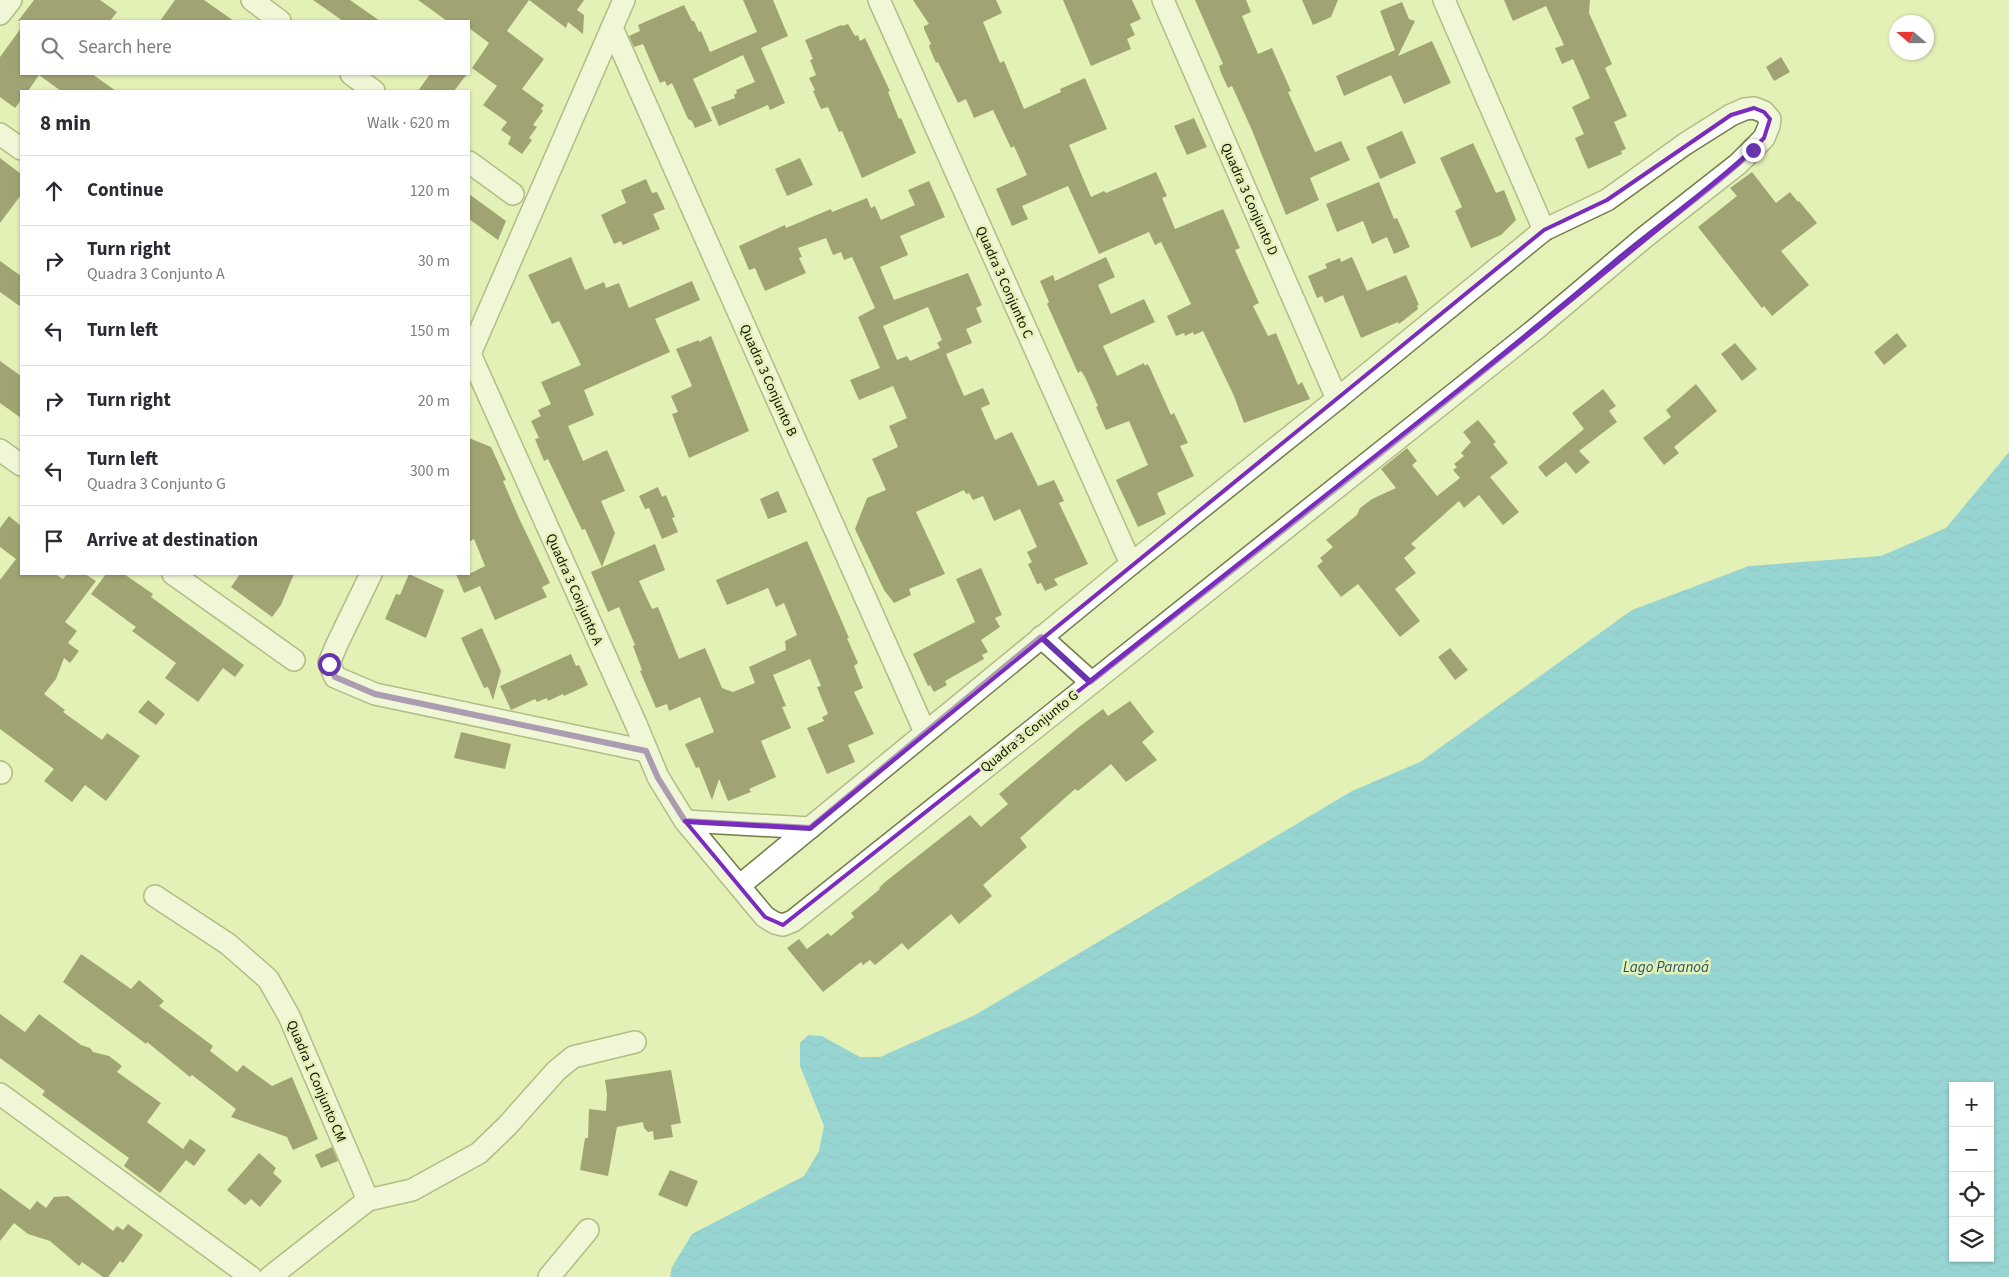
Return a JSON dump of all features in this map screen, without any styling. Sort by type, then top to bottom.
[{"type":"street","points":[[0,14],[11,0]]},
{"type":"street","points":[[252,0],[279,20]]},
{"type":"street","points":[[470,353],[624,0]]},
{"type":"street","name":"Quadra 3 Conjunto C","points":[[879,0],[1131,564]]},
{"type":"street","name":"Quadra 3 Conjunto D","points":[[1163,0],[1338,399]]},
{"type":"street","points":[[738,886],[1041,637],[1338,399],[1544,230],[1444,0]]},
{"type":"street","name":"Quadra 3 Conjunto B","points":[[612,28],[925,732]]},
{"type":"street","points":[[352,75],[373,90]]},
{"type":"street","name":"Quadra 3 Conjunto G","points":[[792,921],[1537,328],[1645,237],[1738,164],[1764,138],[1770,119],[1764,112],[1754,108],[1745,109],[1731,115],[1685,144],[1607,200],[1544,230]]},
{"type":"street","points":[[0,134],[20,148]]},
{"type":"street","points":[[470,163],[513,194]]},
{"type":"street","name":"Quadra 3 Conjunto A","points":[[470,357],[658,778],[685,821],[765,916],[775,924],[784,925],[792,921]]},
{"type":"street","points":[[0,450],[20,464]]},
{"type":"street","points":[[174,575],[294,660]]},
{"type":"street","points":[[370,575],[336,644],[329,664],[335,677],[375,694],[646,751]]},
{"type":"street","points":[[1041,637],[1090,682]]},
{"type":"street","points":[[685,821],[810,828]]},
{"type":"street","name":"Quadra 1 Conjunto CM","points":[[155,896],[228,944],[268,979],[289,1016],[368,1200]]},
{"type":"street","points":[[270,1277],[368,1200],[412,1190],[479,1153],[507,1126],[556,1070],[573,1057],[635,1042]]},
{"type":"street","points":[[0,1094],[251,1277]]},
{"type":"street","points":[[549,1277],[588,1230]]},
{"type":"highlighted area","points":[[1754,108],[1764,112],[1770,119],[1764,138],[1738,164],[1537,328],[783,925],[765,917],[685,821],[810,828],[1544,230],[1607,200],[1731,115]]},
{"type":"water","name":"Lago Paranoá","points":[[2009,452],[2009,1277],[670,1277],[672,1267],[692,1234],[804,1176],[819,1151],[824,1126],[800,1066],[800,1043],[808,1035],[822,1036],[860,1057],[880,1057],[975,1015],[1352,791],[1420,762],[1632,610],[1749,566],[1881,556],[1946,528]]},
{"type":"building","points":[[34,0],[100,0],[117,12],[111,20],[18,21]]},
{"type":"building","points":[[175,0],[204,0],[233,20],[161,20]]},
{"type":"building","points":[[313,0],[350,0],[379,20],[342,20]]},
{"type":"building","points":[[418,0],[529,0],[507,31],[544,59],[522,89],[544,105],[541,109],[543,111],[533,125],[537,127],[529,138],[532,140],[522,154],[508,144],[511,137],[501,130],[507,122],[483,105],[497,86],[472,68],[489,43],[470,29],[470,20],[446,20]]},
{"type":"building","points":[[529,0],[584,0],[577,10],[584,15],[583,34],[568,22],[566,28]]},
{"type":"building","points":[[743,0],[773,0],[788,36],[761,48],[785,103],[770,110],[768,105],[719,126],[711,107],[735,98],[736,90],[755,82],[743,55],[693,79],[712,121],[695,128],[692,121],[688,119],[672,83],[667,86],[665,81],[660,83],[643,44],[634,47],[629,36],[640,31],[638,25],[684,5],[699,32],[701,31],[710,52],[757,32]]},
{"type":"building","points":[[913,0],[996,0],[1002,13],[983,22],[1000,63],[1004,61],[1024,109],[1061,92],[1060,89],[1085,78],[1107,129],[1069,145],[1091,197],[1104,191],[1106,193],[1156,172],[1167,196],[1162,198],[1175,229],[1223,209],[1240,248],[1235,250],[1259,303],[1253,306],[1268,336],[1276,333],[1298,385],[1302,382],[1310,399],[1244,423],[1234,396],[1203,331],[1194,335],[1193,332],[1185,336],[1184,333],[1176,336],[1167,316],[1191,304],[1161,242],[1155,245],[1149,232],[1099,254],[1068,186],[1022,206],[1028,219],[1012,226],[996,189],[1027,175],[1014,146],[1011,148],[993,110],[974,118],[966,99],[958,103],[930,49],[929,45],[931,44],[924,29],[924,26],[929,24]]},
{"type":"building","points":[[1063,0],[1132,0],[1141,19],[1130,24],[1135,35],[1127,39],[1131,49],[1091,66]]},
{"type":"building","points":[[1195,0],[1246,0],[1251,12],[1242,16],[1258,54],[1272,48],[1291,91],[1288,92],[1315,152],[1341,141],[1350,160],[1310,178],[1319,200],[1286,215],[1232,86],[1228,88],[1221,73],[1219,66],[1223,64]]},
{"type":"building","points":[[1302,0],[1338,0],[1331,17],[1313,25]]},
{"type":"building","points":[[1504,0],[1590,0],[1589,13],[1612,64],[1605,68],[1627,116],[1614,122],[1626,149],[1621,151],[1622,154],[1588,169],[1575,138],[1584,134],[1572,107],[1590,98],[1573,59],[1562,64],[1555,48],[1564,45],[1546,6],[1513,21]]},
{"type":"building","points":[[1402,2],[1409,19],[1415,21],[1398,56],[1432,41],[1451,83],[1404,104],[1391,75],[1344,96],[1336,76],[1395,50],[1380,11]]},
{"type":"building","points":[[848,24],[855,36],[858,35],[860,41],[865,38],[890,91],[888,92],[899,119],[901,118],[916,153],[862,178],[842,131],[839,132],[828,107],[821,109],[813,91],[815,90],[809,78],[816,75],[810,60],[813,59],[805,40],[841,25]]},
{"type":"building","points":[[20,29],[20,75],[39,75],[29,90],[20,90],[20,101],[15,108],[0,97],[0,57]]},
{"type":"building","points":[[1781,57],[1790,72],[1774,81],[1766,67]]},
{"type":"building","points":[[39,75],[93,75],[115,90],[60,90]]},
{"type":"building","points":[[429,75],[466,75],[455,90],[419,90]]},
{"type":"building","points":[[1194,118],[1207,147],[1187,155],[1174,126]]},
{"type":"building","points":[[1402,131],[1416,163],[1380,179],[1366,147]]},
{"type":"building","points":[[1473,143],[1496,193],[1504,190],[1516,220],[1501,235],[1471,248],[1455,211],[1462,207],[1440,158]]},
{"type":"building","points":[[0,158],[20,173],[20,196],[0,223]]},
{"type":"building","points":[[800,158],[813,185],[787,196],[775,169]]},
{"type":"building","points":[[1752,172],[1776,203],[1790,192],[1817,223],[1781,251],[1809,285],[1772,316],[1764,306],[1762,308],[1698,227],[1737,196],[1730,188]]},
{"type":"building","points":[[646,179],[652,193],[657,192],[665,209],[653,214],[660,229],[623,245],[621,241],[614,244],[601,215],[626,203],[621,190]]},
{"type":"building","points":[[929,181],[945,217],[900,236],[908,255],[880,267],[894,300],[968,273],[982,305],[976,308],[982,322],[966,329],[972,343],[946,354],[964,396],[983,388],[990,404],[981,408],[995,440],[1012,432],[1038,486],[1054,480],[1064,501],[1059,503],[1088,564],[1054,579],[1058,585],[1045,591],[1041,583],[1037,584],[1028,564],[1032,562],[1027,552],[1037,547],[1020,509],[994,521],[983,496],[973,500],[969,493],[966,494],[964,490],[916,512],[945,574],[909,589],[911,595],[894,603],[884,590],[855,529],[867,498],[886,490],[872,459],[898,447],[889,426],[907,418],[893,386],[859,400],[850,380],[880,368],[858,317],[875,308],[852,257],[844,260],[841,252],[833,255],[826,238],[798,248],[802,257],[799,258],[806,273],[765,291],[755,268],[749,270],[739,246],[785,225],[786,228],[831,209],[832,212],[867,198],[871,208],[875,206],[881,220],[915,205],[908,190]],"holes":[[[928,307],[942,340],[937,343],[940,348],[910,361],[907,356],[897,360],[883,326]]]},
{"type":"building","points":[[1379,182],[1394,219],[1397,218],[1410,247],[1394,254],[1387,237],[1372,244],[1363,221],[1337,232],[1326,204]]},
{"type":"building","points":[[470,195],[506,221],[498,240],[470,220]]},
{"type":"building","points":[[571,257],[585,290],[604,282],[606,288],[619,283],[629,308],[692,281],[700,300],[655,319],[670,352],[584,390],[594,415],[568,426],[583,461],[607,450],[625,491],[601,501],[615,533],[602,567],[585,529],[582,530],[548,459],[544,461],[535,439],[539,438],[531,421],[541,416],[538,410],[551,404],[541,382],[581,365],[559,321],[552,324],[528,275]]},
{"type":"building","points":[[1106,257],[1115,277],[1098,285],[1111,314],[1144,299],[1155,322],[1103,346],[1117,376],[1144,363],[1145,366],[1147,364],[1149,366],[1171,415],[1174,413],[1188,443],[1180,446],[1194,476],[1157,493],[1166,514],[1138,527],[1116,480],[1148,465],[1129,421],[1106,430],[1085,377],[1081,371],[1078,373],[1047,304],[1049,302],[1040,281],[1053,275],[1055,281]]},
{"type":"building","points":[[1352,257],[1367,291],[1406,275],[1419,305],[1417,305],[1418,309],[1399,324],[1398,322],[1361,338],[1343,295],[1325,303],[1322,296],[1317,298],[1308,276],[1327,268],[1325,264],[1340,258],[1341,262]]},
{"type":"building","points":[[0,261],[20,275],[20,306],[0,292]]},
{"type":"building","points":[[1897,333],[1907,346],[1884,365],[1874,352]]},
{"type":"building","points":[[711,336],[749,431],[689,458],[672,414],[678,412],[671,396],[692,386],[676,349]]},
{"type":"building","points":[[1735,343],[1757,369],[1742,381],[1721,354]]},
{"type":"building","points":[[0,361],[20,375],[20,417],[0,403]]},
{"type":"building","points":[[1696,384],[1717,411],[1674,447],[1679,453],[1664,465],[1643,438],[1671,417],[1666,410]]},
{"type":"building","points":[[1603,389],[1616,406],[1609,411],[1617,422],[1579,451],[1590,462],[1576,474],[1566,462],[1546,477],[1538,467],[1584,429],[1572,413]]},
{"type":"building","points":[[1478,420],[1496,442],[1493,444],[1508,463],[1490,477],[1519,512],[1503,525],[1479,495],[1464,508],[1459,501],[1411,544],[1416,548],[1404,558],[1416,573],[1395,589],[1420,621],[1400,637],[1358,584],[1341,597],[1317,566],[1323,561],[1320,558],[1333,547],[1326,540],[1357,515],[1360,508],[1372,499],[1396,488],[1381,469],[1407,448],[1417,461],[1412,465],[1437,496],[1460,478],[1453,470],[1457,467],[1454,464],[1464,456],[1461,453],[1471,442],[1463,432]]},
{"type":"building","points":[[470,438],[491,447],[506,480],[503,481],[518,516],[550,583],[542,587],[547,597],[495,620],[480,586],[464,593],[456,575],[470,575],[485,566],[474,539],[470,541]]},
{"type":"building","points":[[658,487],[662,497],[666,495],[675,517],[672,518],[678,532],[662,539],[649,508],[645,509],[639,496]]},
{"type":"building","points":[[778,491],[787,512],[768,519],[760,499]]},
{"type":"building","points":[[9,516],[20,525],[20,575],[57,575],[63,579],[66,575],[87,575],[96,581],[65,622],[77,631],[68,643],[79,651],[70,663],[64,658],[56,679],[44,694],[65,710],[63,712],[102,740],[107,733],[140,756],[106,801],[85,785],[72,802],[44,781],[54,769],[0,729],[0,580],[16,559],[0,547],[0,528]]},
{"type":"building","points":[[807,541],[858,663],[854,666],[863,688],[854,692],[874,734],[848,745],[855,762],[827,774],[807,728],[824,721],[822,717],[828,714],[817,687],[821,686],[810,659],[773,675],[786,706],[782,707],[791,728],[761,741],[776,777],[749,789],[751,792],[728,801],[719,779],[712,800],[699,767],[696,768],[685,744],[714,732],[700,697],[669,711],[667,704],[656,708],[640,671],[642,670],[633,646],[635,645],[619,607],[608,612],[591,572],[655,544],[665,570],[639,581],[652,609],[658,607],[679,659],[705,648],[722,688],[733,692],[755,683],[749,667],[786,650],[785,641],[797,635],[784,603],[776,607],[768,588],[727,605],[716,580]]},
{"type":"building","points":[[981,568],[1002,615],[995,618],[1000,627],[981,640],[988,652],[982,655],[984,659],[945,681],[947,685],[934,692],[930,685],[928,686],[913,654],[975,622],[956,579]]},
{"type":"building","points":[[105,575],[125,575],[153,594],[151,597],[244,665],[235,677],[223,668],[198,702],[165,678],[176,663],[132,631],[136,627],[91,594]]},
{"type":"building","points":[[239,575],[294,575],[281,605],[272,617],[231,587]]},
{"type":"building","points":[[409,575],[444,590],[426,638],[385,619],[396,594],[400,595]]},
{"type":"building","points":[[482,628],[501,671],[493,700],[488,687],[484,688],[461,638]]},
{"type":"building","points":[[1450,648],[1468,670],[1455,680],[1438,657]]},
{"type":"building","points":[[571,654],[576,666],[579,665],[588,685],[548,701],[547,698],[537,702],[535,699],[511,710],[500,686]]},
{"type":"building","points":[[148,700],[165,714],[156,725],[138,712]]},
{"type":"building","points":[[1130,701],[1154,732],[1142,742],[1157,760],[1126,782],[1111,764],[1078,791],[1075,789],[1020,838],[1027,847],[983,885],[992,896],[959,924],[951,914],[908,950],[902,943],[875,965],[870,960],[863,965],[861,962],[823,992],[787,948],[799,939],[807,949],[828,933],[831,936],[854,917],[851,913],[880,889],[885,882],[970,815],[981,827],[1008,804],[999,794],[1079,727],[1103,709],[1108,716]]},
{"type":"building","points":[[461,732],[511,744],[505,769],[454,758]]},
{"type":"building","points":[[81,954],[131,989],[139,980],[164,1001],[159,1006],[213,1046],[210,1051],[237,1072],[243,1065],[272,1086],[292,1077],[318,1139],[293,1150],[287,1137],[231,1117],[236,1109],[63,982]]},
{"type":"building","points":[[0,1014],[25,1032],[39,1014],[81,1045],[90,1048],[93,1052],[109,1056],[122,1066],[117,1072],[161,1103],[147,1122],[183,1149],[190,1139],[206,1150],[194,1166],[186,1160],[160,1193],[124,1166],[129,1158],[42,1095],[45,1091],[0,1058]]},
{"type":"building","points":[[671,1070],[681,1123],[671,1125],[673,1137],[654,1140],[653,1131],[648,1132],[644,1128],[643,1122],[617,1127],[608,1176],[580,1170],[585,1138],[588,1138],[589,1109],[606,1111],[607,1094],[605,1080]]},
{"type":"building","points":[[332,1147],[338,1161],[321,1168],[315,1155]]},
{"type":"building","points":[[259,1153],[276,1168],[273,1173],[282,1181],[260,1207],[251,1199],[245,1205],[227,1190]]},
{"type":"building","points":[[670,1170],[698,1181],[687,1207],[658,1195]]},
{"type":"building","points":[[0,1188],[30,1210],[37,1201],[46,1208],[54,1197],[68,1196],[113,1231],[117,1226],[123,1230],[128,1224],[143,1235],[123,1263],[120,1261],[108,1277],[103,1277],[82,1262],[79,1266],[50,1241],[28,1234],[14,1223],[0,1241]]},
{"type":"route","points":[[329,664],[335,677],[375,694],[646,751],[658,778],[685,821],[810,828],[1041,637],[1090,682],[1537,328],[1645,237],[1753,150]]}]
